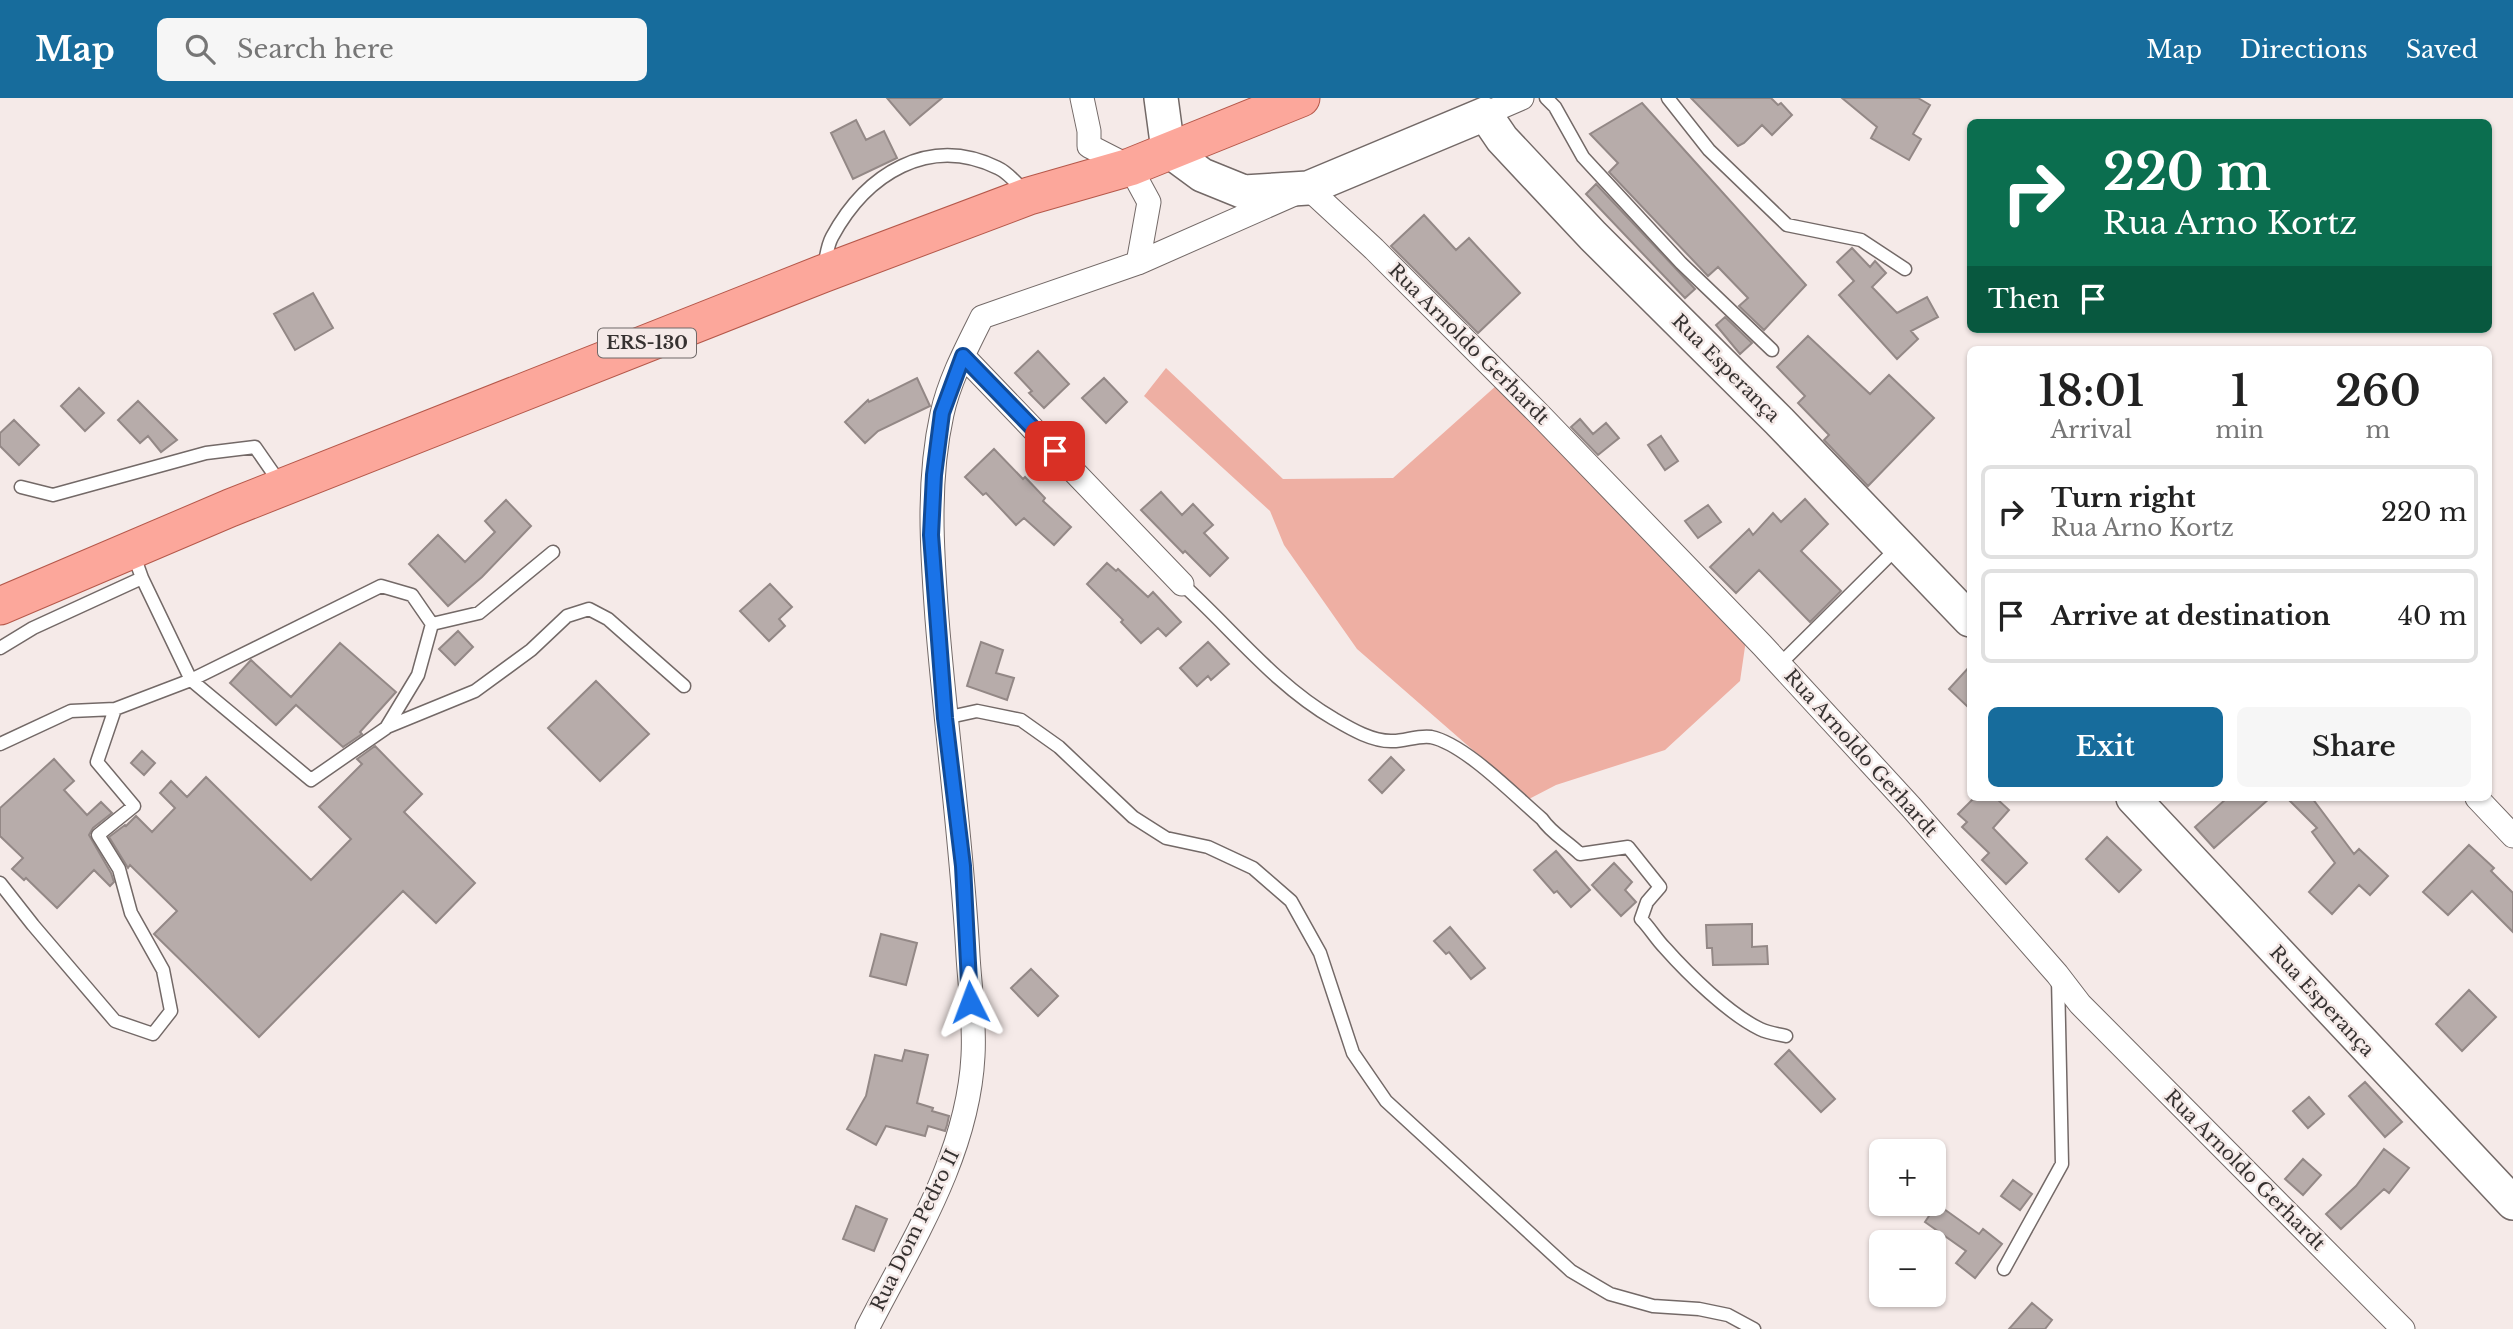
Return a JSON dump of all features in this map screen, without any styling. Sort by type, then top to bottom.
[{"type":"main road","name":"ERS-130","points":[[0,606],[137,564],[282,487],[822,274],[1029,196],[1130,167],[1301,98]]},
{"type":"street","points":[[1082,98],[1089,131],[1089,146],[1130,167],[1149,202],[1138,263]]},
{"type":"street","points":[[1165,100],[1168,150],[1202,175],[1244,192],[1308,188],[1522,98]]},
{"type":"street","name":"Rua Esperança","points":[[1485,114],[1502,139],[1593,236],[1900,545],[1967,617]]},
{"type":"street","name":"Rua Dom Pedro II","points":[[867,1329],[938,1189],[960,1137],[973,1056],[963,866],[945,718],[931,535],[934,475],[942,413],[963,356],[982,317],[1138,263],[1308,188]]},
{"type":"street","name":"Rua Arnoldo Gerhardt","points":[[1308,188],[1374,249],[1538,414],[1780,664],[1911,807],[2080,1004],[2403,1329]]},
{"type":"street","points":[[963,356],[1182,584]]},
{"type":"street","name":"Rua Esperança","points":[[2136,801],[2513,1203]]},
{"type":"street","points":[[2480,801],[2513,836]]},
{"type":"lane","points":[[1546,98],[1555,107],[1583,157],[1681,263],[1773,349]]},
{"type":"lane","points":[[1668,98],[1709,150],[1787,225],[1861,240],[1905,269]]},
{"type":"lane","points":[[822,274],[831,239],[854,203],[889,171],[925,157],[965,155],[1001,169],[1029,196]]},
{"type":"lane","points":[[21,487],[53,495],[206,453],[255,447],[282,487]]},
{"type":"lane","points":[[1780,664],[1900,545]]},
{"type":"lane","points":[[432,624],[479,613],[552,552]]},
{"type":"lane","points":[[0,648],[137,564],[191,680],[311,780],[387,728],[475,691],[531,650],[567,616],[589,609],[608,619],[684,686]]},
{"type":"lane","points":[[1182,584],[1257,659],[1301,697],[1333,719],[1365,735],[1391,741],[1429,736],[1462,751],[1542,819],[1550,831],[1568,842],[1580,854],[1628,847],[1660,887],[1647,902],[1641,919],[1664,947],[1704,988],[1744,1018],[1760,1029],[1786,1036]]},
{"type":"lane","points":[[0,744],[71,711],[115,709],[191,680],[381,586],[412,595],[432,624],[418,675],[387,728]]},
{"type":"lane","points":[[0,883],[116,1021],[153,1034],[171,1011],[163,970],[131,913],[119,869],[98,835],[134,806],[97,762],[115,709]]},
{"type":"lane","points":[[945,718],[977,711],[1021,719],[1059,747],[1133,817],[1166,838],[1208,847],[1252,868],[1291,901],[1320,953],[1353,1053],[1386,1101],[1571,1271],[1610,1294],[1653,1306],[1699,1309],[1728,1315],[1754,1329]]},
{"type":"lane","points":[[2004,1269],[2062,1164],[2057,974]]},
{"type":"shaded area","points":[[1166,368],[1283,479],[1393,478],[1497,385],[1746,640],[1740,681],[1665,750],[1556,785],[1529,799],[1357,649],[1284,545],[1270,511],[1144,396]]},
{"type":"building","points":[[887,98],[942,98],[910,125]]},
{"type":"building","points":[[1691,98],[1771,98],[1778,105],[1781,103],[1792,115],[1772,135],[1762,125],[1738,146]]},
{"type":"building","points":[[1842,98],[1918,98],[1930,105],[1913,134],[1921,139],[1909,160],[1871,138],[1877,127]]},
{"type":"building","points":[[1642,103],[1806,285],[1764,330],[1739,306],[1748,298],[1718,267],[1708,276],[1609,172],[1618,163],[1590,134]]},
{"type":"building","points":[[856,120],[866,140],[884,131],[897,158],[853,179],[831,133]]},
{"type":"building","points":[[1596,184],[1695,289],[1685,298],[1586,194]]},
{"type":"building","points":[[1424,215],[1456,250],[1469,238],[1520,293],[1478,333],[1391,246]]},
{"type":"building","points":[[1852,248],[1870,267],[1875,261],[1886,273],[1872,287],[1897,313],[1927,297],[1938,317],[1911,331],[1918,339],[1897,359],[1839,295],[1854,281],[1837,262]]},
{"type":"building","points":[[313,293],[333,328],[295,350],[274,314]]},
{"type":"building","points":[[1725,317],[1752,343],[1740,354],[1716,325]]},
{"type":"building","points":[[1808,336],[1870,394],[1889,375],[1934,418],[1868,486],[1824,440],[1829,435],[1798,403],[1805,396],[1777,367]]},
{"type":"building","points":[[1038,351],[1069,384],[1044,408],[1015,373]]},
{"type":"building","points":[[917,378],[930,406],[878,431],[865,443],[845,422],[868,400],[869,402]]},
{"type":"building","points":[[1104,378],[1127,402],[1106,423],[1082,398]]},
{"type":"building","points":[[79,388],[104,413],[85,431],[61,406]]},
{"type":"building","points":[[138,401],[177,440],[161,452],[148,436],[140,443],[118,420]]},
{"type":"building","points":[[1580,419],[1593,434],[1606,423],[1619,438],[1598,455],[1571,427]]},
{"type":"building","points":[[14,420],[39,445],[19,465],[0,446],[0,433]]},
{"type":"building","points":[[1661,436],[1678,461],[1665,470],[1648,445]]},
{"type":"building","points":[[994,449],[1023,479],[1025,477],[1045,498],[1043,501],[1071,527],[1054,545],[1024,518],[1016,525],[986,493],[983,495],[965,477]]},
{"type":"building","points":[[1161,492],[1182,515],[1193,504],[1213,525],[1204,533],[1228,558],[1210,576],[1141,510]]},
{"type":"building","points":[[1805,499],[1828,524],[1801,551],[1841,591],[1810,622],[1759,570],[1736,593],[1710,567],[1749,529],[1753,535],[1773,513],[1781,522]]},
{"type":"building","points":[[506,500],[531,526],[482,577],[448,606],[409,564],[438,535],[465,562],[495,532],[485,521]]},
{"type":"building","points":[[1708,505],[1721,522],[1698,538],[1685,521]]},
{"type":"building","points":[[1107,563],[1116,571],[1118,569],[1148,597],[1153,592],[1181,622],[1166,636],[1158,628],[1141,643],[1121,622],[1123,620],[1087,584]]},
{"type":"building","points":[[770,584],[792,607],[779,619],[785,626],[769,641],[740,611]]},
{"type":"building","points":[[458,631],[473,647],[455,665],[439,649]]},
{"type":"building","points":[[981,642],[1003,650],[996,673],[1014,678],[1007,700],[967,686]]},
{"type":"building","points":[[1208,642],[1229,664],[1211,680],[1208,676],[1197,686],[1180,668]]},
{"type":"building","points":[[340,643],[396,692],[360,732],[362,734],[343,747],[296,705],[276,725],[230,683],[251,660],[291,697]]},
{"type":"building","points":[[1967,669],[1967,706],[1949,689]]},
{"type":"building","points":[[596,681],[649,734],[600,781],[548,728]]},
{"type":"building","points":[[375,746],[422,794],[404,812],[475,883],[436,923],[403,891],[259,1037],[154,934],[177,911],[130,865],[128,868],[109,837],[136,816],[152,832],[175,808],[160,793],[171,781],[187,797],[206,777],[311,880],[351,839],[319,807],[362,764],[357,759]]},
{"type":"building","points":[[142,751],[155,763],[144,775],[131,763]]},
{"type":"building","points":[[1391,757],[1404,770],[1382,793],[1369,780]]},
{"type":"building","points":[[54,759],[74,781],[64,790],[87,815],[101,802],[112,813],[93,828],[89,835],[114,882],[110,886],[94,870],[57,908],[26,878],[24,880],[12,869],[23,858],[0,836],[0,808]]},
{"type":"building","points":[[1971,801],[1999,801],[2009,810],[1993,828],[2027,863],[2006,884],[1982,860],[1989,853],[1962,827],[1967,822],[1958,814]]},
{"type":"building","points":[[2224,801],[2267,801],[2214,848],[2195,827]]},
{"type":"building","points":[[2290,801],[2314,801],[2354,854],[2359,849],[2388,876],[2370,895],[2359,885],[2332,914],[2309,892],[2335,863],[2312,832],[2317,828]]},
{"type":"building","points":[[2107,837],[2141,870],[2119,892],[2086,859]]},
{"type":"building","points":[[2469,845],[2494,868],[2491,871],[2513,893],[2513,932],[2472,891],[2448,915],[2423,892]]},
{"type":"building","points":[[1556,851],[1590,890],[1571,907],[1557,891],[1554,893],[1534,870]]},
{"type":"building","points":[[1614,863],[1632,882],[1625,890],[1636,902],[1621,916],[1592,885]]},
{"type":"building","points":[[1752,924],[1752,947],[1767,946],[1768,964],[1713,965],[1712,948],[1707,948],[1706,925]]},
{"type":"building","points":[[1450,927],[1485,968],[1471,979],[1449,952],[1446,954],[1434,941]]},
{"type":"building","points":[[881,934],[917,943],[906,985],[870,976]]},
{"type":"building","points":[[1031,969],[1058,996],[1038,1016],[1011,988]]},
{"type":"building","points":[[2469,990],[2496,1017],[2462,1051],[2436,1024]]},
{"type":"building","points":[[905,1050],[928,1055],[917,1103],[949,1116],[947,1125],[945,1131],[928,1126],[925,1136],[886,1126],[876,1145],[847,1129],[866,1096],[875,1055],[902,1061]]},
{"type":"building","points":[[1789,1050],[1835,1099],[1821,1112],[1775,1064]]},
{"type":"building","points":[[2365,1082],[2402,1122],[2385,1137],[2349,1096]]},
{"type":"building","points":[[2309,1097],[2324,1114],[2308,1128],[2293,1111]]},
{"type":"building","points":[[2384,1149],[2409,1168],[2389,1193],[2384,1189],[2341,1229],[2326,1214],[2356,1186]]},
{"type":"building","points":[[2303,1159],[2321,1175],[2303,1195],[2285,1179]]},
{"type":"building","points":[[2013,1180],[2032,1194],[2020,1210],[2001,1196]]},
{"type":"building","points":[[856,1206],[887,1219],[874,1251],[843,1239]]},
{"type":"building","points":[[1946,1210],[1979,1234],[1983,1229],[2002,1244],[1975,1278],[1956,1263],[1966,1251],[1946,1237],[1946,1230],[1936,1230],[1925,1222],[1929,1216],[1946,1216]]},
{"type":"building","points":[[2032,1303],[2052,1320],[2045,1329],[2009,1329]]},
{"type":"route","points":[[970,1002],[963,866],[945,718],[931,535],[934,475],[942,413],[963,356],[1055,451]]}]
